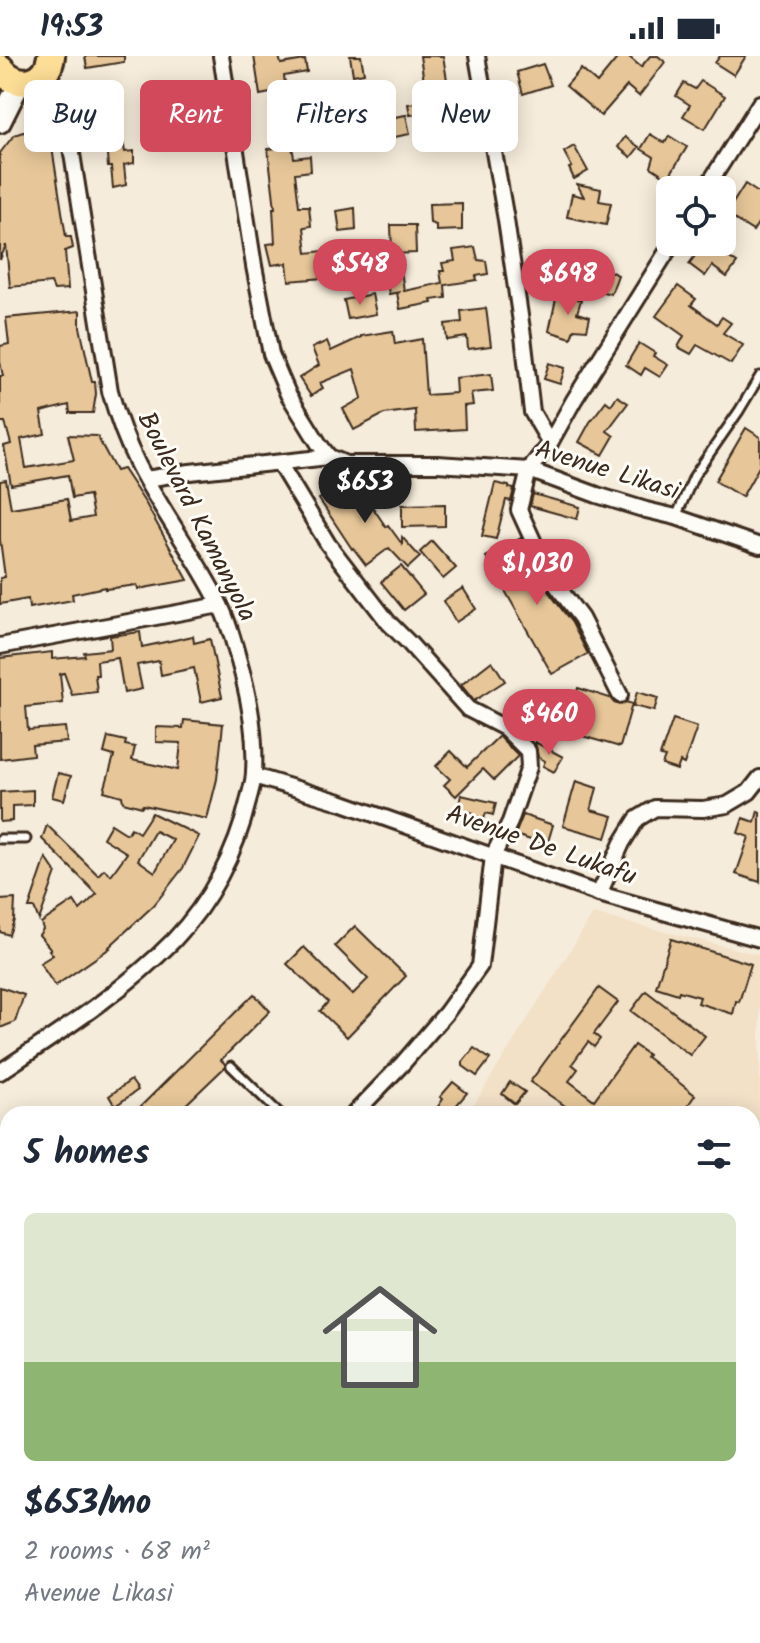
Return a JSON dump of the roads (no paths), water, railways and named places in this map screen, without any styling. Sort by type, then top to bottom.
[{"type":"main road","points":[[0,122],[19,71]]},
{"type":"street","points":[[221,56],[271,354],[288,394],[329,457]]},
{"type":"street","points":[[477,56],[506,220],[532,412],[550,443]]},
{"type":"street","name":"Boulevard Kamanyola","points":[[0,1072],[119,990],[174,940],[193,918],[234,847],[254,776],[254,728],[249,701],[220,605],[146,479],[125,437],[110,391],[64,117],[19,71]]},
{"type":"street","points":[[714,176],[760,103]]},
{"type":"street","points":[[620,695],[581,618],[540,556],[519,510],[529,470],[550,443],[664,256]]},
{"type":"street","name":"Avenue Likasi","points":[[146,479],[329,457],[346,464],[437,464],[529,470],[597,495],[676,517],[760,546]]},
{"type":"street","points":[[279,463],[328,544],[388,622],[468,709],[505,728],[528,751],[529,767],[510,822],[493,856],[480,966],[446,1013],[362,1106]]},
{"type":"street","points":[[0,646],[220,605]]},
{"type":"street","name":"Avenue De Lukafu","points":[[254,776],[340,802],[599,894],[760,939]]},
{"type":"street","points":[[599,894],[622,843],[637,819],[655,808],[703,809],[727,805],[749,792],[760,778]]},
{"type":"lane","points":[[676,517],[694,476],[760,376]]},
{"type":"lane","points":[[0,839],[26,839]]},
{"type":"lane","points":[[231,1066],[272,1106]]}]
